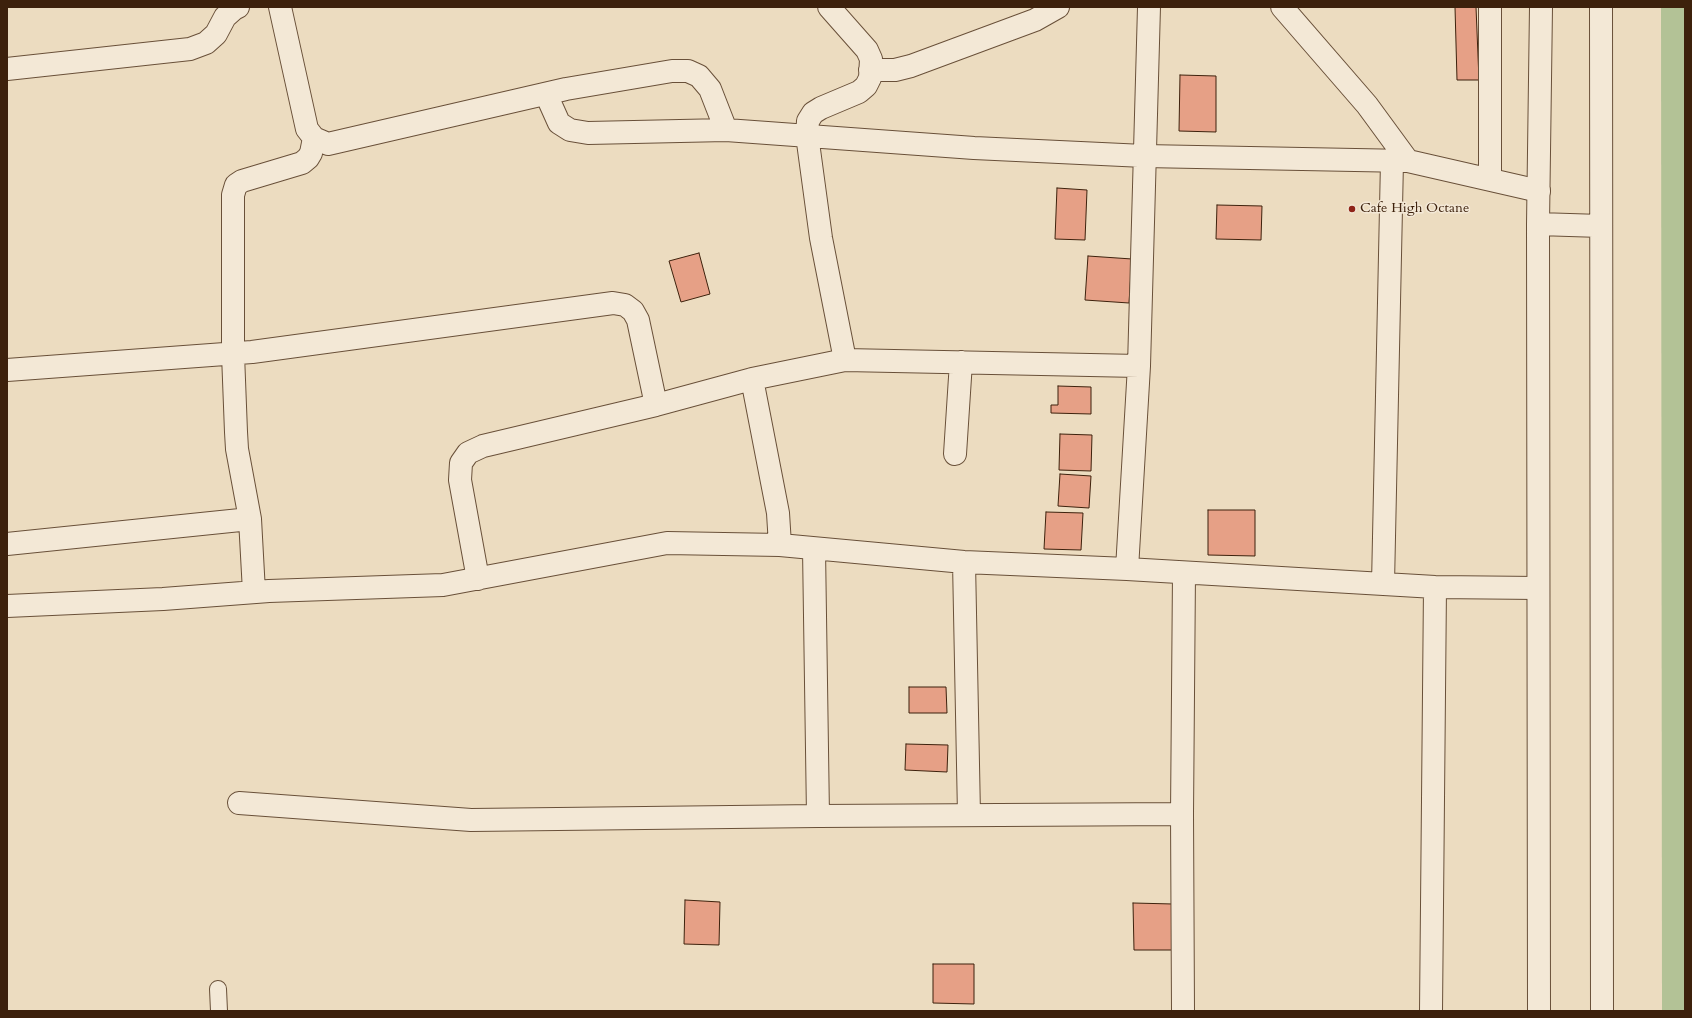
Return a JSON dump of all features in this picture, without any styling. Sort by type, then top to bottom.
[{"type":"street","points":[[7,69],[190,49],[206,43],[216,34],[225,17],[238,7]]},
{"type":"street","points":[[280,7],[307,129],[314,138],[328,144],[546,94],[672,71],[688,71],[700,76],[710,89],[726,130]]},
{"type":"street","points":[[829,7],[867,50],[871,59],[870,78],[866,86],[859,92],[821,108],[813,113],[808,121],[807,135],[821,238],[845,360]]},
{"type":"street","points":[[870,70],[895,70],[911,66],[1036,20],[1058,7]]},
{"type":"street","points":[[1127,569],[1139,366],[1149,7]]},
{"type":"street","points":[[1282,7],[1367,105],[1400,161],[1382,584]]},
{"type":"street","points":[[1490,7],[1490,179]]},
{"type":"street","points":[[1539,1011],[1538,224],[1541,7]]},
{"type":"street","points":[[1601,7],[1602,1011]]},
{"type":"street","points":[[546,94],[559,123],[570,130],[588,133],[726,130],[974,148],[1144,156],[1400,161],[1539,190]]},
{"type":"street","points":[[254,592],[250,519],[237,449],[233,354],[233,195],[236,185],[242,181],[302,163],[311,153],[314,138]]},
{"type":"street","points":[[1538,224],[1601,226]]},
{"type":"street","points":[[7,370],[233,354],[613,303],[625,305],[633,311],[638,320],[656,405]]},
{"type":"street","points":[[478,579],[460,480],[461,463],[468,453],[483,446],[656,405],[752,379],[845,360],[1139,366]]},
{"type":"street","points":[[955,454],[961,362]]},
{"type":"street","points":[[752,379],[778,513],[780,545]]},
{"type":"street","points":[[7,544],[250,519]]},
{"type":"street","points":[[7,606],[163,599],[254,592],[443,585],[667,543],[780,545],[964,562],[1127,569],[1435,587],[1538,588]]},
{"type":"street","points":[[814,549],[818,816]]},
{"type":"street","points":[[964,562],[969,815]]},
{"type":"street","points":[[1183,1011],[1182,814],[1184,573]]},
{"type":"street","points":[[1431,1011],[1435,587]]},
{"type":"street","points":[[239,803],[471,820],[1182,814]]},
{"type":"lane","points":[[218,990],[219,1011]]},
{"type":"green space","points":[[1661,7],[1685,7],[1685,1011],[1662,1011]]},
{"type":"building","points":[[1455,7],[1476,7],[1479,80],[1457,80]]},
{"type":"building","points":[[1180,75],[1216,76],[1216,132],[1179,131]]},
{"type":"building","points":[[1057,188],[1087,190],[1085,240],[1055,239]]},
{"type":"building","points":[[1217,205],[1262,206],[1261,240],[1216,239]]},
{"type":"building","points":[[699,253],[710,294],[681,302],[669,261]]},
{"type":"building","points":[[1088,256],[1132,259],[1129,303],[1085,300]]},
{"type":"building","points":[[1058,386],[1091,387],[1091,414],[1051,413],[1051,405],[1058,405]]},
{"type":"building","points":[[1060,434],[1092,435],[1091,471],[1059,470]]},
{"type":"building","points":[[1060,474],[1091,476],[1089,508],[1058,506]]},
{"type":"building","points":[[1208,510],[1255,510],[1255,556],[1208,555]]},
{"type":"building","points":[[1046,512],[1083,513],[1081,550],[1044,549]]},
{"type":"building","points":[[909,687],[946,687],[947,713],[909,713]]},
{"type":"building","points":[[906,744],[948,745],[947,772],[905,770]]},
{"type":"building","points":[[685,900],[720,902],[719,945],[684,944]]},
{"type":"building","points":[[1133,903],[1173,904],[1173,950],[1134,950]]},
{"type":"building","points":[[933,964],[974,964],[974,1004],[933,1003]]},
{"type":"place","name":"Cafe High Octane","points":[[1352,209]]}]
